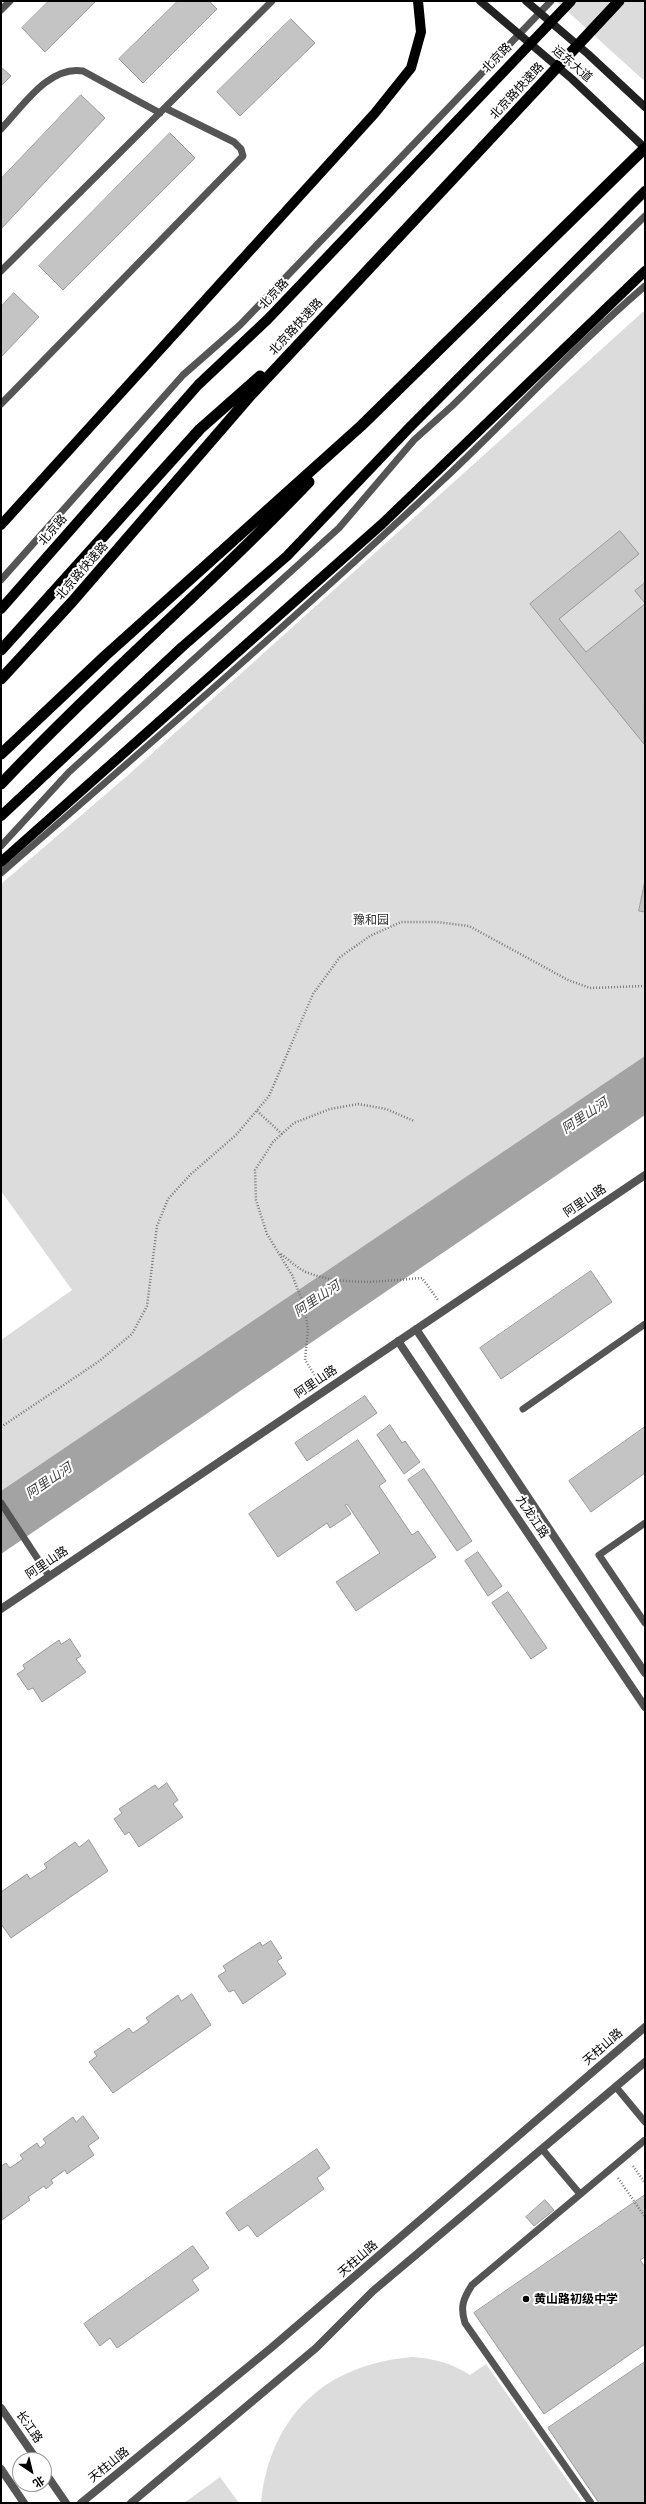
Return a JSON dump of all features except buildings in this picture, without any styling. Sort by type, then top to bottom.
[{"type":"highway","name":"北京路快速路","points":[[1,679],[72,602],[251,395],[619,1]]},
{"type":"highway","points":[[1,754],[106,655],[361,426],[645,148]]},
{"type":"highway","points":[[1,650],[200,428],[305,336]]},
{"type":"highway","points":[[1,784],[94,689],[268,524],[361,426]]},
{"type":"main road","points":[[1,525],[384,102],[411,68],[421,32],[418,1]]},
{"type":"main road","name":"运东大道","points":[[480,1],[572,79],[645,148]]},
{"type":"main road","name":"运东大道","points":[[526,1],[645,107]]},
{"type":"main road","name":"北京路","points":[[1,609],[198,385],[268,320],[328,255],[571,1]]},
{"type":"main road","points":[[1,816],[182,647],[287,556],[415,422],[645,191]]},
{"type":"main road","points":[[1,862],[382,524],[645,271]]},
{"type":"street","name":"阿里山路","points":[[1,1609],[645,1175]]},
{"type":"street","name":"九龙江路","points":[[416,1329],[645,1673]]},
{"type":"street","name":"九龙江路","points":[[398,1341],[645,1707]]},
{"type":"street","name":"天柱山路","points":[[81,2503],[272,2348],[645,2027]]},
{"type":"street","points":[[131,2503],[316,2348],[373,2290],[645,2062]]},
{"type":"street","name":"长江路","points":[[1,2408],[31,2452]]},
{"type":"street","points":[[1,2469],[24,2503]]},
{"type":"street","points":[[52,2483],[66,2503]]},
{"type":"lane","points":[[1,10],[10,1]]},
{"type":"lane","points":[[1,271],[272,1]]},
{"type":"lane","points":[[1,580],[183,375],[240,325],[551,1]]},
{"type":"lane","points":[[1,129],[48,80],[60,73],[73,69],[83,71],[162,110],[234,142],[240,149],[243,156],[1,404]]},
{"type":"lane","points":[[1,846],[69,772],[339,528],[414,440],[452,406],[645,216]]},
{"type":"lane","points":[[1,873],[116,775],[331,582],[443,479],[645,286]]},
{"type":"lane","points":[[523,1409],[645,1324]]},
{"type":"lane","points":[[1,1503],[49,1576]]},
{"type":"lane","points":[[645,1523],[599,1555],[645,1623]]},
{"type":"lane","points":[[616,2087],[645,2122]]},
{"type":"lane","points":[[591,2503],[465,2324],[461,2311],[464,2299],[472,2285],[645,2140]]},
{"type":"lane","points":[[542,2149],[580,2194]]},
{"type":"path","points":[[1,1427],[98,1362],[132,1334],[147,1306],[157,1226],[168,1199],[191,1174],[236,1135],[269,1096],[282,1072],[313,994],[340,957],[370,936],[401,922],[437,922],[469,926],[568,980],[590,988],[645,986]]},
{"type":"path","points":[[325,1391],[305,1360],[308,1330],[304,1305],[292,1275],[267,1234],[256,1200],[255,1170],[272,1142],[294,1123],[330,1109],[358,1104],[386,1109],[414,1121]]},
{"type":"path","points":[[257,1111],[282,1134]]},
{"type":"path","points":[[279,1253],[306,1272],[340,1281],[380,1282],[422,1278],[445,1310]]},
{"type":"path","points":[[626,2156],[645,2183]]},
{"type":"path","points":[[611,2168],[645,2217]]},
{"type":"green space","points":[[556,1],[645,1],[645,81],[640,77]]},
{"type":"green space","name":"豫和园","points":[[645,310],[645,1063],[1,1495],[1,1340],[72,1290],[1,1191],[1,884],[127,776]]},
{"type":"green space","points":[[413,2357],[443,2362],[470,2375],[486,2364],[583,2503],[261,2503],[267,2472],[276,2444],[290,2420],[308,2400],[329,2383],[354,2370],[382,2362]]},
{"type":"green space","points":[[220,2477],[239,2503],[184,2503]]},
{"type":"water","name":"阿里山河","points":[[645,1056],[645,1115],[1,1554],[1,1491]]},
{"type":"place","name":"黄山路初级中学","points":[[526,2299]]}]
